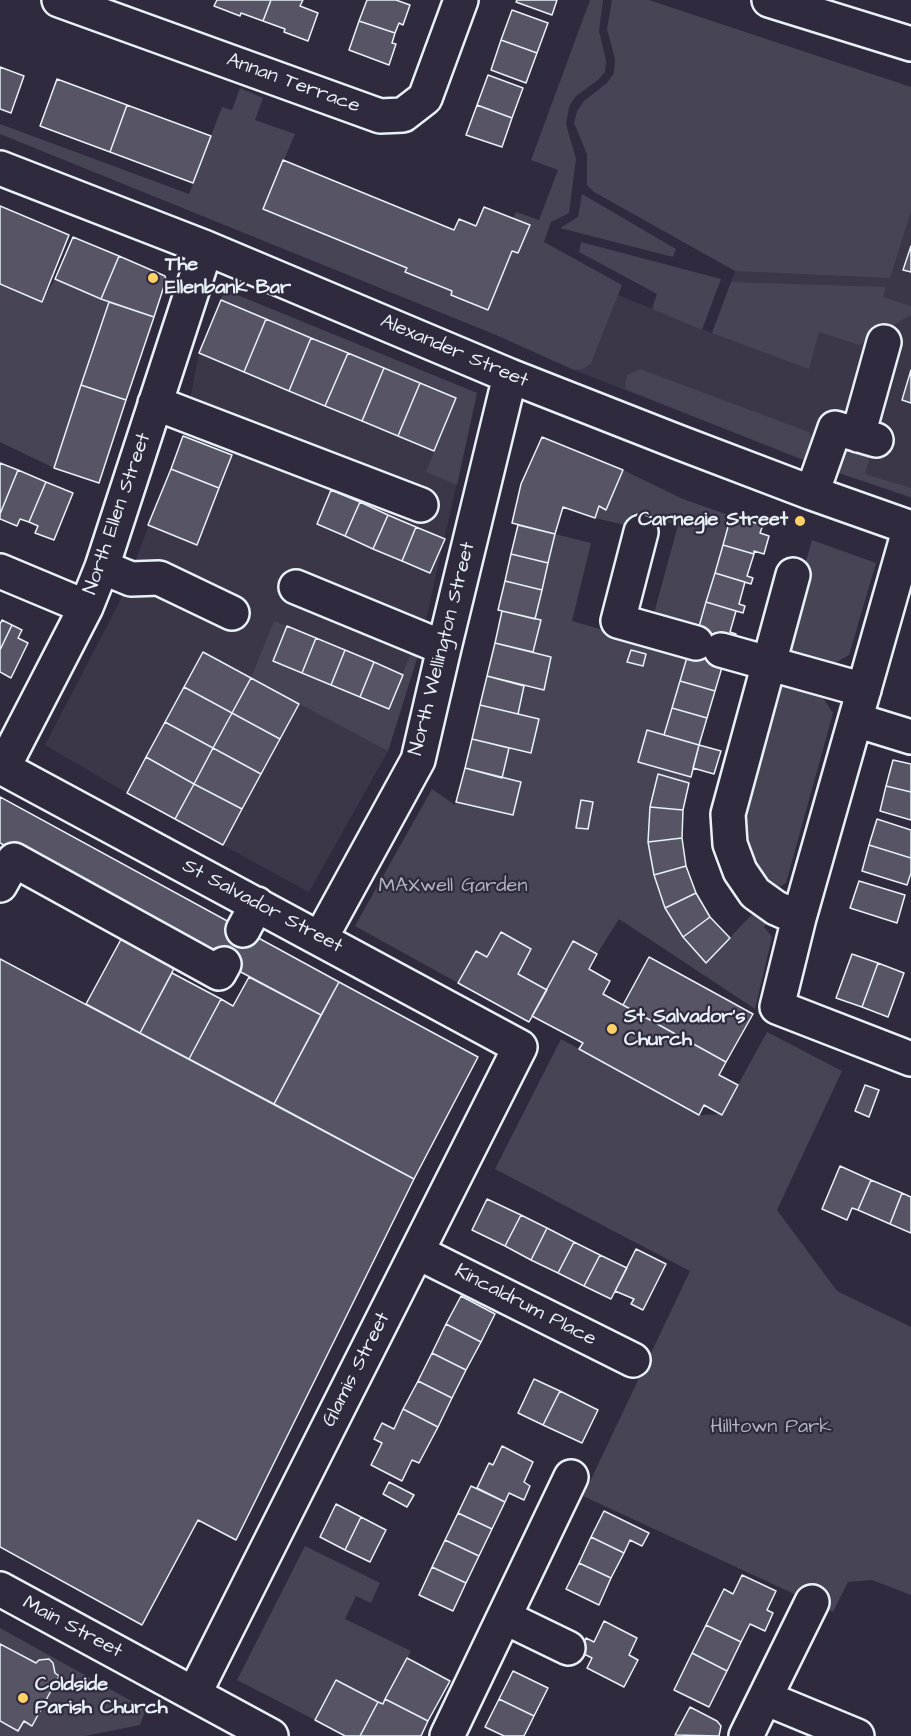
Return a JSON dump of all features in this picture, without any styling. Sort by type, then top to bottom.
[{"type":"street","name":"Annan Terrace","points":[[59,0],[380,116],[403,115],[425,98],[461,0]]},
{"type":"street","points":[[769,0],[911,44]]},
{"type":"street","name":"Alexander Street","points":[[0,168],[206,248],[510,376],[812,493],[910,527]]},
{"type":"street","name":"North Ellen Street","points":[[3,768],[86,607],[102,567],[206,248]]},
{"type":"street","points":[[812,493],[835,428],[867,437],[884,342]]},
{"type":"street","name":"North Wellington Street","points":[[320,939],[418,760],[510,376]]},
{"type":"street","points":[[155,403],[421,505]]},
{"type":"street","points":[[910,527],[799,918],[777,1007],[911,1059]]},
{"type":"street","points":[[641,532],[618,621],[770,664],[860,705],[911,737]]},
{"type":"street","points":[[102,567],[131,579],[159,578],[232,613]]},
{"type":"street","points":[[0,571],[86,607]]},
{"type":"street","points":[[793,575],[728,814],[730,844],[740,871],[756,893],[776,908],[799,918]]},
{"type":"street","points":[[296,587],[444,648]]},
{"type":"street","name":"St Salvador Street","points":[[3,768],[250,917],[320,939],[520,1047]]},
{"type":"street","points":[[0,885],[14,860],[219,973],[224,964]]},
{"type":"street","name":"Glamis Street","points":[[194,1694],[520,1047]]},
{"type":"street","name":"Kincaldrum Place","points":[[417,1252],[633,1359]]},
{"type":"street","points":[[447,1736],[571,1477]]},
{"type":"street","name":"Main Street","points":[[0,1589],[194,1694],[219,1724],[271,1736]]},
{"type":"street","points":[[746,1736],[812,1602]]},
{"type":"street","points":[[504,1617],[568,1648]]},
{"type":"street","points":[[765,1698],[857,1736]]},
{"type":"shaded area","points":[[911,87],[911,498],[821,467],[574,370],[583,369],[591,364],[618,295],[712,333],[746,242]]},
{"type":"shaded area","points":[[225,290],[477,393],[418,655],[388,751],[309,892],[127,793],[45,745],[120,601],[183,436],[199,353]]},
{"type":"green space","points":[[590,0],[603,0],[599,31],[606,60],[605,72],[575,97],[569,107],[566,124],[576,159],[569,213],[551,222],[544,242],[622,285],[591,364],[583,369],[574,370],[496,335],[0,134],[0,124],[189,194],[222,107],[232,110],[240,88],[263,98],[255,120],[295,134],[263,209],[407,268],[405,272],[452,291],[451,295],[487,310],[512,251],[518,253],[529,225],[513,219],[516,212],[539,220],[558,170],[531,160]]},
{"type":"green space","points":[[612,0],[649,0],[911,87],[911,211],[890,278],[735,271],[594,192],[587,185],[587,154],[574,123],[577,111],[584,101],[607,83],[614,73],[615,59],[607,29]]},
{"type":"green space","points":[[582,194],[676,249],[673,257],[560,228],[578,217]]},
{"type":"green space","points":[[581,242],[721,279],[702,330],[652,309],[657,294],[579,252]]},
{"type":"green space","points":[[55,279],[109,302],[54,468],[0,442],[0,284],[42,302]]},
{"type":"green space","points":[[731,282],[886,287],[883,297],[911,306],[911,315],[859,345],[819,332],[809,369],[712,333]]},
{"type":"green space","points":[[225,290],[477,393],[457,485],[426,472],[456,398],[221,300]]},
{"type":"green space","points":[[640,369],[809,432],[815,443],[809,462],[625,389],[627,375]]},
{"type":"green space","points":[[850,447],[871,453],[865,474],[911,488],[911,497],[836,472],[841,452]]},
{"type":"green space","points":[[623,470],[683,499],[731,516],[698,630],[653,617],[678,525],[633,513],[629,526],[595,518],[599,506],[606,510]]},
{"type":"green space","name":"MAXwell Garden","points":[[555,534],[591,543],[572,621],[688,654],[664,735],[647,730],[638,761],[691,777],[689,783],[658,774],[650,807],[648,842],[654,875],[665,908],[706,963],[757,909],[769,920],[764,927],[772,937],[755,1009],[619,919],[597,954],[573,941],[547,990],[518,974],[531,949],[501,932],[487,957],[475,952],[458,983],[355,926],[432,789],[455,805],[456,802],[513,815],[521,783],[502,778],[509,748],[531,753],[518,714],[524,686],[544,690],[551,657],[533,652],[541,621],[535,619]]},
{"type":"green space","points":[[812,540],[876,563],[849,655],[825,669],[791,657],[782,644]]},
{"type":"green space","points":[[274,621],[287,626],[273,661],[389,709],[412,650],[418,655],[388,751],[251,678]]},
{"type":"green space","points":[[786,682],[820,693],[833,713],[786,883],[773,891],[754,873],[736,819],[772,691]]},
{"type":"green space","name":"Hilltown Park","points":[[767,1032],[842,1071],[777,1210],[837,1291],[911,1327],[911,1595],[872,1580],[848,1582],[833,1612],[583,1496],[690,1271],[495,1169],[561,1039],[699,1115],[722,1114]]},
{"type":"green space","points":[[305,1546],[380,1583],[371,1603],[356,1596],[345,1619],[411,1651],[383,1704],[336,1680],[315,1720],[237,1680]]},
{"type":"green space","points":[[0,1628],[146,1709],[140,1725],[85,1736],[0,1736],[0,1721],[18,1731],[24,1721],[32,1725],[59,1676],[55,1673],[53,1663],[49,1660],[39,1660],[36,1663],[0,1644]]},
{"type":"building","points":[[217,0],[271,0],[263,21],[241,13],[240,16],[214,6]]},
{"type":"building","points":[[271,0],[303,0],[300,6],[318,13],[308,41],[263,21]]},
{"type":"building","points":[[367,0],[396,0],[410,5],[403,25],[399,23],[395,33],[359,21]]},
{"type":"building","points":[[517,0],[557,0],[552,15],[516,2]]},
{"type":"building","points":[[512,10],[548,23],[537,53],[501,40]]},
{"type":"building","points":[[359,21],[395,33],[392,43],[396,44],[389,65],[349,50]]},
{"type":"building","points":[[501,40],[537,53],[526,83],[491,70]]},
{"type":"building","points":[[0,67],[24,76],[11,113],[0,109]]},
{"type":"building","points":[[488,75],[523,88],[512,118],[477,105]]},
{"type":"building","points":[[57,79],[127,105],[110,152],[40,126]]},
{"type":"building","points":[[127,105],[211,136],[193,183],[110,152]]},
{"type":"building","points":[[477,105],[512,118],[502,147],[466,135]]},
{"type":"building","points":[[283,160],[454,230],[459,219],[476,226],[484,207],[530,225],[518,253],[512,251],[488,310],[451,295],[452,291],[405,272],[407,268],[263,209]]},
{"type":"building","points":[[0,206],[69,235],[42,302],[0,284]]},
{"type":"building","points":[[73,237],[119,256],[101,299],[55,279]]},
{"type":"building","points":[[911,246],[911,272],[903,270]]},
{"type":"building","points":[[119,256],[165,276],[166,280],[154,317],[101,299]]},
{"type":"building","points":[[221,300],[266,319],[244,372],[199,353]]},
{"type":"building","points":[[109,302],[154,317],[126,400],[81,385]]},
{"type":"building","points":[[266,319],[311,338],[289,391],[244,372]]},
{"type":"building","points":[[311,338],[348,353],[325,406],[289,391]]},
{"type":"building","points":[[348,353],[384,368],[362,421],[325,406]]},
{"type":"building","points":[[384,368],[420,383],[398,436],[362,421]]},
{"type":"building","points":[[911,370],[911,403],[902,400]]},
{"type":"building","points":[[420,383],[456,398],[434,451],[398,436]]},
{"type":"building","points":[[81,385],[126,400],[99,483],[54,468]]},
{"type":"building","points":[[183,436],[232,455],[219,488],[171,469]]},
{"type":"building","points":[[542,437],[623,470],[606,510],[599,506],[595,518],[563,507],[555,534],[512,523],[521,484]]},
{"type":"building","points":[[0,463],[18,470],[0,514]]},
{"type":"building","points":[[171,469],[219,488],[197,545],[148,525]]},
{"type":"building","points":[[18,470],[46,482],[29,522],[20,519],[17,526],[0,519],[0,514]]},
{"type":"building","points":[[46,482],[73,493],[54,540],[35,533],[38,526],[29,522]]},
{"type":"building","points":[[331,490],[360,502],[345,536],[317,524]]},
{"type":"building","points":[[360,502],[388,515],[373,549],[345,536]]},
{"type":"building","points":[[388,515],[416,527],[402,561],[373,549]]},
{"type":"building","points":[[731,516],[763,525],[760,533],[769,536],[764,554],[754,551],[754,554],[723,545]]},
{"type":"building","points":[[518,525],[555,534],[548,563],[511,554]]},
{"type":"building","points":[[416,527],[445,539],[430,573],[402,561]]},
{"type":"building","points":[[723,545],[754,554],[747,576],[753,578],[751,584],[715,573]]},
{"type":"building","points":[[511,554],[548,563],[542,590],[505,581]]},
{"type":"building","points":[[715,573],[745,582],[739,604],[745,606],[743,613],[706,602]]},
{"type":"building","points":[[505,581],[542,590],[535,619],[498,610]]},
{"type":"building","points":[[706,602],[736,611],[730,632],[736,634],[734,641],[698,630]]},
{"type":"building","points":[[502,611],[541,620],[533,652],[495,643]]},
{"type":"building","points":[[2,620],[12,625],[0,650],[0,624]]},
{"type":"building","points":[[12,625],[22,630],[18,638],[28,643],[11,678],[0,672],[0,650]]},
{"type":"building","points":[[287,626],[316,638],[302,673],[273,661]]},
{"type":"building","points":[[699,631],[724,638],[723,664],[715,691],[680,681],[688,654]]},
{"type":"building","points":[[316,638],[345,650],[331,685],[302,673]]},
{"type":"building","points":[[495,643],[551,657],[544,690],[487,676]]},
{"type":"building","points":[[345,650],[374,662],[360,697],[331,685]]},
{"type":"building","points":[[631,650],[646,654],[643,666],[627,662]]},
{"type":"building","points":[[203,652],[251,678],[232,713],[184,687]]},
{"type":"building","points":[[374,662],[403,675],[389,709],[360,697]]},
{"type":"building","points":[[487,676],[524,686],[518,714],[480,705]]},
{"type":"building","points":[[251,678],[299,704],[280,739],[232,713]]},
{"type":"building","points":[[680,681],[715,691],[707,718],[672,708]]},
{"type":"building","points":[[184,687],[232,713],[213,748],[165,722]]},
{"type":"building","points":[[480,705],[539,719],[531,753],[472,739]]},
{"type":"building","points":[[672,708],[707,718],[699,745],[664,735]]},
{"type":"building","points":[[232,713],[280,739],[261,774],[213,748]]},
{"type":"building","points":[[165,722],[213,748],[194,784],[146,757]]},
{"type":"building","points":[[647,730],[699,745],[691,777],[638,762]]},
{"type":"building","points":[[472,739],[509,748],[502,778],[465,768]]},
{"type":"building","points":[[699,745],[721,751],[714,774],[693,768]]},
{"type":"building","points":[[213,748],[261,774],[242,809],[194,784]]},
{"type":"building","points":[[146,757],[194,784],[175,819],[127,793]]},
{"type":"building","points":[[893,760],[911,764],[911,792],[886,786]]},
{"type":"building","points":[[465,768],[521,782],[513,815],[456,802]]},
{"type":"building","points":[[658,774],[689,783],[683,810],[650,807]]},
{"type":"building","points":[[194,784],[242,809],[223,845],[175,819]]},
{"type":"building","points":[[886,786],[911,792],[911,820],[880,811]]},
{"type":"building","points":[[0,797],[339,982],[321,1015],[0,843]]},
{"type":"building","points":[[581,800],[593,802],[588,829],[576,828]]},
{"type":"building","points":[[650,807],[683,810],[682,838],[648,842]]},
{"type":"building","points":[[877,819],[911,830],[911,858],[869,845]]},
{"type":"building","points":[[682,838],[686,866],[654,875],[648,842]]},
{"type":"building","points":[[869,845],[911,858],[911,873],[907,885],[862,871]]},
{"type":"building","points":[[686,866],[696,893],[665,908],[654,875]]},
{"type":"building","points":[[859,881],[905,895],[897,923],[850,908]]},
{"type":"building","points":[[696,893],[710,917],[683,937],[665,908]]},
{"type":"building","points":[[710,917],[730,938],[706,963],[683,937]]},
{"type":"building","points":[[125,932],[178,961],[140,1033],[86,1004]]},
{"type":"building","points":[[501,932],[531,949],[518,974],[547,990],[529,1022],[458,983],[476,951],[487,957]]},
{"type":"building","name":"St Salvador's Church","points":[[573,941],[597,954],[589,969],[610,981],[603,994],[726,1062],[719,1075],[738,1085],[722,1115],[704,1105],[699,1115],[579,1049],[583,1043],[532,1016]]},
{"type":"building","points":[[852,954],[878,963],[862,1007],[836,998]]},
{"type":"building","points":[[649,957],[753,1014],[726,1062],[623,1005]]},
{"type":"building","points":[[0,959],[414,1179],[236,1540],[198,1520],[142,1625],[0,1547]]},
{"type":"building","points":[[878,963],[904,973],[888,1017],[862,1007]]},
{"type":"building","points":[[172,973],[221,999],[189,1059],[140,1033]]},
{"type":"building","points":[[249,977],[321,1015],[274,1104],[189,1059],[221,999],[233,1006]]},
{"type":"building","points":[[339,982],[478,1057],[414,1179],[274,1104]]},
{"type":"building","points":[[865,1085],[879,1090],[869,1117],[855,1111]]},
{"type":"building","points":[[840,1166],[871,1180],[858,1210],[852,1208],[847,1220],[822,1209]]},
{"type":"building","points":[[871,1180],[902,1193],[890,1224],[858,1210]]},
{"type":"building","points":[[902,1193],[911,1197],[911,1233],[890,1224]]},
{"type":"building","points":[[487,1199],[521,1215],[505,1246],[472,1230]]},
{"type":"building","points":[[521,1215],[547,1228],[531,1260],[505,1246]]},
{"type":"building","points":[[547,1228],[574,1242],[558,1273],[531,1260]]},
{"type":"building","points":[[574,1242],[600,1255],[584,1286],[558,1273]]},
{"type":"building","points":[[636,1249],[666,1264],[643,1310],[631,1304],[634,1299],[615,1291]]},
{"type":"building","points":[[600,1255],[627,1268],[611,1299],[584,1286]]},
{"type":"building","points":[[461,1296],[495,1314],[481,1342],[446,1324]]},
{"type":"building","points":[[446,1324],[481,1342],[466,1370],[432,1353]]},
{"type":"building","points":[[432,1353],[466,1370],[452,1398],[418,1381]]},
{"type":"building","points":[[534,1379],[560,1391],[543,1425],[518,1413]]},
{"type":"building","points":[[418,1381],[452,1398],[438,1427],[403,1409]]},
{"type":"building","points":[[560,1391],[598,1410],[582,1443],[543,1425]]},
{"type":"building","points":[[403,1409],[438,1427],[419,1463],[412,1460],[402,1481],[371,1465],[382,1443],[374,1439],[382,1423],[394,1429]]},
{"type":"building","points":[[502,1446],[533,1462],[524,1482],[530,1486],[524,1500],[509,1493],[505,1502],[477,1488],[489,1463],[493,1465]]},
{"type":"building","points":[[389,1482],[414,1495],[407,1507],[383,1494]]},
{"type":"building","points":[[471,1486],[505,1502],[492,1529],[458,1513]]},
{"type":"building","points":[[336,1504],[361,1517],[345,1550],[320,1537]]},
{"type":"building","points":[[604,1511],[649,1533],[642,1546],[630,1540],[624,1553],[591,1537]]},
{"type":"building","points":[[458,1513],[492,1529],[479,1556],[445,1540]]},
{"type":"building","points":[[361,1517],[386,1530],[370,1562],[345,1550]]},
{"type":"building","points":[[591,1537],[624,1553],[611,1578],[579,1563]]},
{"type":"building","points":[[445,1540],[479,1556],[466,1583],[432,1567]]},
{"type":"building","points":[[579,1563],[611,1578],[599,1605],[566,1589]]},
{"type":"building","points":[[432,1567],[466,1583],[453,1611],[419,1595]]},
{"type":"building","points":[[742,1575],[776,1591],[767,1610],[773,1613],[765,1631],[750,1624],[741,1642],[706,1625],[724,1589],[733,1594]]},
{"type":"building","points":[[604,1621],[637,1638],[629,1655],[638,1660],[624,1687],[587,1668],[592,1658],[580,1652],[586,1638],[594,1642]]},
{"type":"building","points":[[706,1625],[741,1642],[727,1671],[692,1653]]},
{"type":"building","name":"Coldside Parish Church","points":[[0,1644],[36,1663],[39,1660],[49,1659],[53,1663],[55,1673],[59,1676],[32,1726],[24,1721],[18,1731],[0,1721]]},
{"type":"building","points":[[692,1653],[727,1671],[709,1707],[674,1690]]},
{"type":"building","points":[[407,1658],[450,1681],[428,1721],[385,1699]]},
{"type":"building","points":[[513,1671],[548,1688],[534,1716],[499,1699]]},
{"type":"building","points":[[336,1680],[378,1702],[360,1736],[345,1736],[315,1720]]},
{"type":"building","points":[[385,1699],[428,1721],[421,1736],[360,1736],[378,1702],[383,1704]]},
{"type":"building","points":[[499,1699],[534,1716],[524,1736],[504,1736],[485,1727]]},
{"type":"building","points":[[690,1707],[717,1721],[721,1726],[719,1736],[675,1735]]},
{"type":"place","name":"The Ellenbank Bar","points":[[153,278]]},
{"type":"place","name":"Carnegie Street","points":[[800,521]]},
{"type":"place","name":"St Salvador's Church","points":[[612,1029]]},
{"type":"place","name":"Coldside Parish Church","points":[[23,1698]]}]
